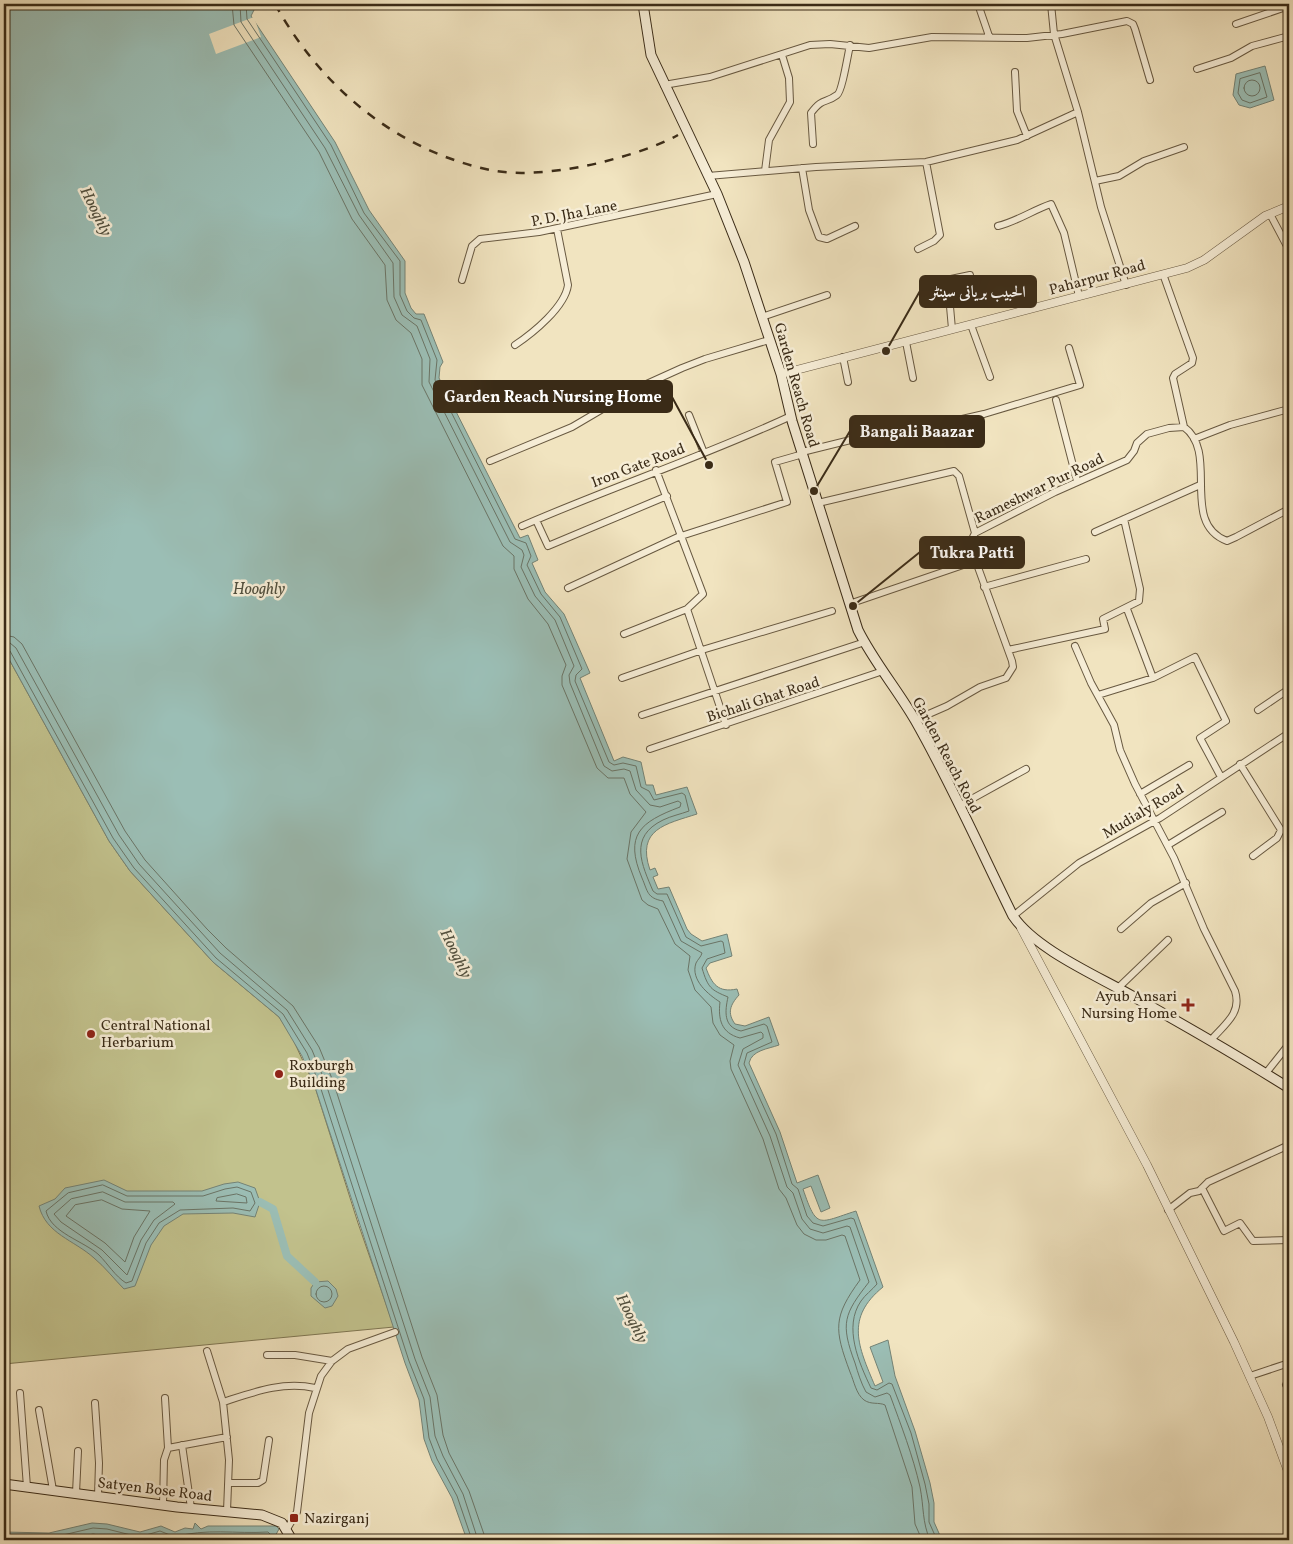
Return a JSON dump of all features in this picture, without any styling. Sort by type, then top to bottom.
[{"type":"main road","name":"Garden Reach Road","points":[[642,4],[651,55],[717,194],[744,262],[781,374],[791,416],[849,604],[864,642],[915,720],[1021,928]]},
{"type":"main road","points":[[1021,928],[1053,951],[1211,1040],[1289,1088]]},
{"type":"main road","name":"Satyen Bose Road","points":[[4,1484],[273,1518],[287,1529]]},
{"type":"main road","points":[[287,1529],[292,1540]]},
{"type":"street","points":[[978,4],[989,36]]},
{"type":"street","points":[[1051,4],[1054,34],[1078,112],[1095,181],[1126,285]]},
{"type":"street","points":[[1236,24],[1289,6]]},
{"type":"street","points":[[664,85],[710,77],[810,45],[850,45],[869,48],[932,37],[989,36],[1027,38],[1121,21],[1130,22],[1135,29],[1150,80]]},
{"type":"street","points":[[1197,69],[1232,58],[1252,46],[1289,36]]},
{"type":"street","points":[[814,144],[811,113],[820,102],[834,97],[840,91],[850,45]]},
{"type":"street","points":[[765,171],[769,140],[790,102],[791,95],[782,55]]},
{"type":"street","points":[[1016,72],[1017,111],[1027,136]]},
{"type":"street","points":[[708,176],[802,168],[926,162],[969,153],[1027,136],[1078,112]]},
{"type":"street","points":[[1095,181],[1119,176],[1144,161],[1184,147]]},
{"type":"street","points":[[918,249],[934,241],[940,235],[926,162]]},
{"type":"street","points":[[802,168],[807,204],[818,237],[827,238],[855,226]]},
{"type":"street","name":"P. D. Jha Lane","points":[[462,280],[475,241],[480,238],[507,237],[557,229],[717,194]]},
{"type":"street","points":[[998,226],[1016,221],[1035,210],[1051,204],[1064,233],[1079,296]]},
{"type":"street","name":"Paharpur Road","points":[[781,374],[1163,274],[1204,260],[1247,228],[1270,214],[1289,206]]},
{"type":"street","points":[[1270,214],[1289,250]]},
{"type":"street","points":[[515,345],[538,328],[561,302],[567,291],[568,285],[557,229]]},
{"type":"street","points":[[1163,274],[1193,358],[1192,363],[1175,374],[1173,378],[1184,427],[1194,439],[1200,464],[1200,485],[1206,521],[1218,537],[1227,541],[1289,510]]},
{"type":"street","points":[[952,328],[948,284],[950,280],[970,275]]},
{"type":"street","points":[[762,317],[827,295]]},
{"type":"street","points":[[971,325],[990,376]]},
{"type":"street","points":[[490,461],[572,427],[640,387],[682,368],[705,359],[770,340]]},
{"type":"street","points":[[906,342],[913,378]]},
{"type":"street","points":[[568,588],[678,537],[683,537],[787,502],[775,462],[802,453],[903,427],[936,425],[984,414],[1080,385],[1069,348]]},
{"type":"street","points":[[843,357],[848,382]]},
{"type":"street","points":[[1056,400],[1077,481]]},
{"type":"street","points":[[1194,439],[1238,422],[1289,409]]},
{"type":"street","points":[[689,415],[704,453]]},
{"type":"street","name":"Iron Gate Road","points":[[522,526],[791,416]]},
{"type":"street","name":"Rameshwar Pur Road","points":[[915,720],[980,687],[1006,678],[1013,667],[975,559],[971,541],[975,533],[1077,481],[1127,460],[1137,443],[1147,434],[1169,428],[1184,427]]},
{"type":"street","points":[[624,634],[687,609],[704,594],[656,470]]},
{"type":"street","points":[[818,503],[954,471],[959,476],[975,533]]},
{"type":"street","points":[[1095,532],[1200,485]]},
{"type":"street","points":[[536,520],[548,546],[667,496]]},
{"type":"street","points":[[1008,650],[1105,629],[1103,619],[1136,604],[1140,597],[1124,519]]},
{"type":"street","points":[[849,604],[975,559]]},
{"type":"street","points":[[984,587],[1086,559]]},
{"type":"street","points":[[687,609],[702,650],[713,692],[726,725]]},
{"type":"street","points":[[1127,609],[1152,678]]},
{"type":"street","points":[[622,678],[702,650],[832,611]]},
{"type":"street","points":[[642,714],[864,642]]},
{"type":"street","points":[[1075,646],[1114,725],[1120,750],[1140,794],[1186,883],[1204,929],[1238,1002],[1235,1013],[1211,1040]]},
{"type":"street","points":[[1098,695],[1152,678],[1195,657],[1226,721],[1200,738],[1221,776]]},
{"type":"street","name":"Bichali Ghat Road","points":[[650,749],[883,672]]},
{"type":"street","points":[[1258,710],[1289,689]]},
{"type":"street","name":"Mudialy Road","points":[[1014,916],[1080,863],[1155,820],[1289,733]]},
{"type":"street","points":[[1240,764],[1280,830],[1277,838],[1253,856]]},
{"type":"street","points":[[1140,794],[1190,765]]},
{"type":"street","points":[[959,806],[1026,769]]},
{"type":"street","points":[[1168,845],[1222,812]]},
{"type":"street","points":[[1121,928],[1151,903],[1186,883]]},
{"type":"street","points":[[1021,928],[1110,1093],[1250,1376],[1289,1474]]},
{"type":"street","points":[[1118,988],[1168,940]]},
{"type":"street","points":[[1266,1073],[1289,1044]]},
{"type":"street","points":[[1168,1210],[1208,1182],[1289,1145]]},
{"type":"street","points":[[1202,1188],[1224,1231],[1240,1223],[1253,1240],[1289,1240]]},
{"type":"street","points":[[287,1529],[297,1512],[309,1413],[316,1388],[324,1370],[348,1348],[395,1332]]},
{"type":"street","points":[[208,1351],[223,1402],[227,1437],[227,1511]]},
{"type":"street","points":[[268,1355],[296,1355],[332,1361]]},
{"type":"street","points":[[1250,1376],[1289,1364]]},
{"type":"street","points":[[223,1402],[276,1387],[294,1385],[316,1388]]},
{"type":"street","points":[[20,1393],[27,1487]]},
{"type":"street","points":[[163,1505],[164,1460],[168,1448],[166,1398]]},
{"type":"street","points":[[95,1403],[99,1463],[98,1496]]},
{"type":"street","points":[[39,1410],[53,1490]]},
{"type":"street","points":[[168,1448],[227,1437]]},
{"type":"street","points":[[228,1483],[258,1483],[264,1480],[269,1440]]},
{"type":"street","points":[[182,1445],[191,1508]]},
{"type":"street","points":[[76,1493],[78,1451]]},
{"type":"green space","points":[[4,650],[109,841],[130,871],[213,962],[279,1017],[291,1035],[315,1087],[358,1223],[394,1327],[4,1364]]},
{"type":"water","name":"Hooghly","points":[[4,4],[250,4],[254,10],[251,16],[335,142],[369,210],[405,261],[405,293],[411,308],[416,314],[424,314],[443,362],[440,367],[439,378],[520,538],[528,535],[538,560],[532,563],[545,592],[564,614],[590,673],[580,678],[614,761],[623,757],[641,762],[646,785],[653,785],[656,795],[687,787],[697,814],[665,825],[651,837],[647,845],[650,870],[655,868],[658,875],[653,877],[658,889],[669,887],[687,929],[691,934],[702,941],[727,934],[732,956],[710,963],[706,968],[713,983],[717,986],[725,990],[737,989],[739,995],[733,1002],[730,1013],[735,1024],[745,1026],[769,1017],[779,1045],[753,1055],[749,1063],[780,1132],[797,1183],[818,1175],[830,1208],[821,1212],[811,1186],[803,1189],[812,1211],[820,1220],[826,1220],[856,1211],[883,1287],[863,1310],[859,1321],[860,1345],[875,1386],[883,1382],[870,1347],[888,1340],[895,1376],[915,1431],[930,1483],[934,1503],[934,1522],[942,1540],[467,1540],[452,1498],[432,1461],[424,1439],[419,1400],[405,1363],[315,1087],[302,1056],[279,1017],[213,962],[130,871],[109,841],[4,650]]},
{"type":"water","points":[[1265,66],[1274,100],[1250,108],[1239,105],[1233,95],[1236,74]]},
{"type":"water","points":[[104,1180],[127,1191],[202,1191],[238,1182],[255,1188],[260,1202],[255,1217],[233,1213],[183,1214],[164,1226],[151,1245],[135,1286],[124,1289],[94,1258],[54,1230],[43,1216],[39,1206],[55,1199],[65,1188]]},
{"type":"water","points":[[328,1281],[336,1289],[338,1296],[332,1306],[325,1308],[311,1296],[311,1288],[315,1282]]},
{"type":"water","points":[[92,1523],[107,1524],[140,1532],[161,1526],[175,1532],[185,1528],[193,1529],[195,1523],[201,1529],[208,1526],[276,1526],[279,1529],[273,1540],[4,1540],[4,1532],[49,1533]]},
{"type":"pier","points":[[254,17],[261,37],[216,54],[209,34]]},
{"type":"waterway","points":[[260,1202],[273,1209],[287,1256],[315,1282]]},
{"type":"railway","points":[[275,4],[315,62],[338,88],[364,111],[393,131],[423,147],[456,161],[503,172],[531,173],[560,170],[599,163],[630,154],[678,135]]},
{"type":"place","name":"الحبیب بریانی سینٹر","points":[[886,351]]},
{"type":"place","name":"Garden Reach Nursing Home","points":[[709,465]]},
{"type":"place","name":"Bangali Baazar","points":[[814,491]]},
{"type":"place","name":"Tukra Patti","points":[[853,606]]},
{"type":"place","name":"Ayub Ansari Nursing Home","points":[[1188,1005]]},
{"type":"place","name":"Central National Herbarium","points":[[91,1034]]},
{"type":"place","name":"Roxburgh Building","points":[[279,1074]]},
{"type":"place","name":"Nazirganj","points":[[294,1518]]}]
